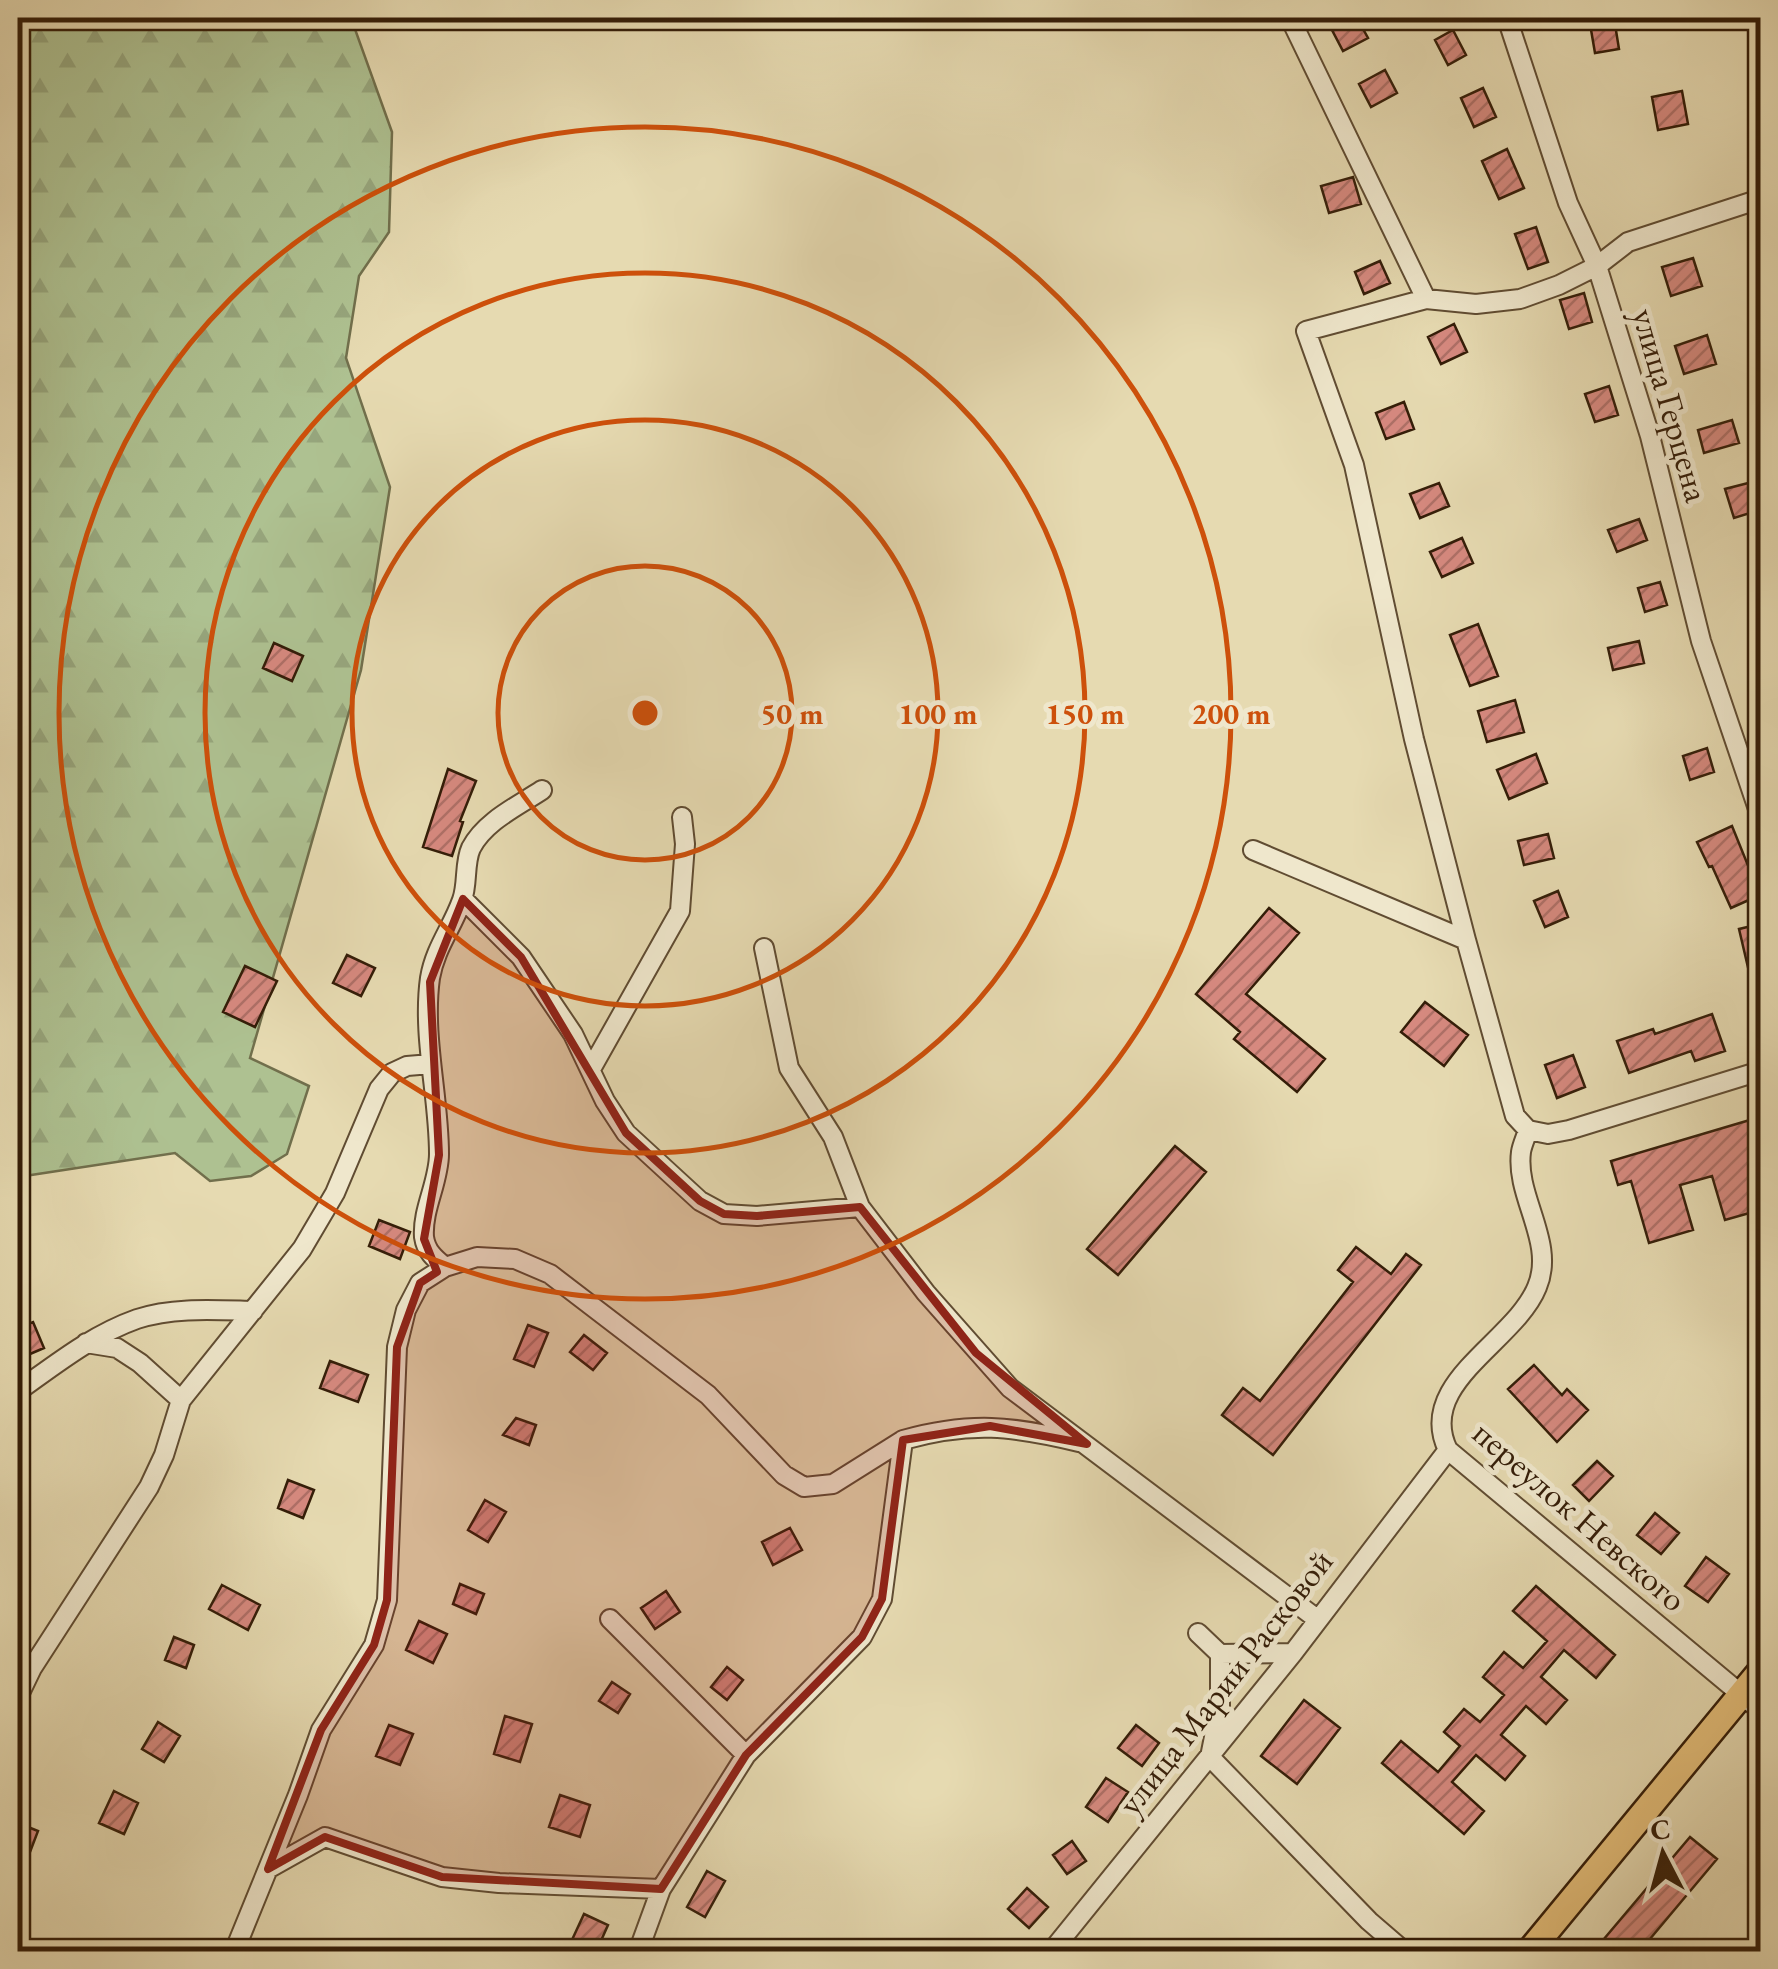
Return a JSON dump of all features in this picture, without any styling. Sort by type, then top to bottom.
[{"type":"main road","points":[[1528,1952],[1751,1703],[1760,1672]]},
{"type":"street","points":[[1290,18],[1426,299]]},
{"type":"street","name":"улица Герцена","points":[[1507,18],[1568,204],[1597,266],[1650,436],[1700,641],[1760,815]]},
{"type":"street","points":[[1760,198],[1628,242],[1597,266],[1558,286],[1520,299],[1476,304],[1426,299],[1306,331],[1354,465],[1414,740],[1515,1116],[1528,1130],[1548,1134],[1760,1071]]},
{"type":"street","points":[[445,1267],[430,1255],[424,1239],[439,1155],[437,1098],[430,1064],[430,982],[436,951],[463,899],[470,849],[489,826],[542,790]]},
{"type":"street","points":[[591,1069],[680,911],[685,844],[682,817]]},
{"type":"street","points":[[1253,850],[1466,940]]},
{"type":"street","points":[[463,899],[522,957],[573,1034],[605,1102],[626,1133],[700,1201],[724,1214],[757,1216],[860,1206]]},
{"type":"street","points":[[764,948],[789,1068],[834,1137],[860,1206],[976,1353],[1010,1388],[1318,1618]]},
{"type":"street","points":[[18,1698],[32,1668],[149,1487],[164,1456],[181,1400],[302,1250],[335,1194],[379,1090],[392,1073],[407,1066],[430,1064]]},
{"type":"street","name":"переулок Невского","points":[[1528,1130],[1520,1154],[1539,1238],[1539,1284],[1529,1303],[1451,1389],[1440,1410],[1439,1432],[1448,1450],[1751,1703]]},
{"type":"street","points":[[234,1952],[321,1730],[356,1677],[378,1630],[387,1600],[397,1347],[406,1310],[420,1283],[445,1267],[477,1257],[515,1258],[550,1274],[708,1395],[784,1475],[804,1487],[833,1484],[903,1440],[944,1429],[990,1426],[1086,1444]]},
{"type":"street","points":[[18,1392],[85,1343],[139,1318],[197,1310],[252,1311]]},
{"type":"street","points":[[85,1343],[117,1348],[181,1400]]},
{"type":"street","points":[[638,1952],[661,1889],[746,1755],[862,1636],[882,1599],[903,1440]]},
{"type":"street","name":"улица Марии Расковой","points":[[1050,1952],[1293,1653],[1448,1450]]},
{"type":"street","points":[[610,1620],[746,1755]]},
{"type":"street","points":[[1198,1633],[1220,1654],[1293,1653]]},
{"type":"street","points":[[1220,1654],[1220,1706],[1210,1757],[1368,1921],[1405,1952]]},
{"type":"street","points":[[268,1869],[324,1837],[442,1878],[661,1889]]},
{"type":"highlighted area","points":[[463,899],[521,957],[626,1133],[700,1201],[724,1214],[757,1216],[860,1207],[976,1353],[1087,1444],[990,1426],[903,1440],[882,1599],[862,1637],[746,1755],[661,1889],[442,1877],[325,1837],[268,1869],[321,1730],[374,1645],[387,1600],[397,1347],[420,1283],[437,1272],[424,1239],[439,1155],[430,982]]},
{"type":"green space","points":[[18,18],[351,18],[392,132],[389,232],[359,276],[346,358],[390,487],[361,670],[250,1058],[309,1086],[287,1154],[251,1176],[210,1181],[175,1153],[18,1177]]},
{"type":"building","points":[[1357,18],[1368,38],[1343,51],[1332,30]]},
{"type":"building","points":[[1589,18],[1614,18],[1619,49],[1595,53]]},
{"type":"building","points":[[1453,30],[1466,55],[1448,65],[1435,40]]},
{"type":"building","points":[[1385,70],[1397,93],[1371,107],[1359,84]]},
{"type":"building","points":[[1483,88],[1496,117],[1474,127],[1461,98]]},
{"type":"building","points":[[1682,91],[1688,124],[1658,130],[1652,97]]},
{"type":"building","points":[[1507,149],[1524,188],[1499,199],[1482,161]]},
{"type":"building","points":[[1353,177],[1361,204],[1329,213],[1321,186]]},
{"type":"building","points":[[1536,227],[1548,262],[1528,269],[1515,234]]},
{"type":"building","points":[[1693,258],[1702,286],[1671,296],[1662,267]]},
{"type":"building","points":[[1380,261],[1390,283],[1364,294],[1355,272]]},
{"type":"building","points":[[1584,293],[1592,322],[1569,329],[1560,300]]},
{"type":"building","points":[[1454,324],[1467,352],[1441,364],[1428,337]]},
{"type":"building","points":[[1707,335],[1716,364],[1684,374],[1675,346]]},
{"type":"building","points":[[1609,386],[1618,415],[1595,422],[1585,394]]},
{"type":"building","points":[[1404,402],[1414,429],[1386,439],[1376,413]]},
{"type":"building","points":[[1732,420],[1739,443],[1704,453],[1698,430]]},
{"type":"building","points":[[1752,482],[1760,510],[1734,518],[1725,489]]},
{"type":"building","points":[[1439,483],[1449,506],[1420,518],[1410,494]]},
{"type":"building","points":[[1639,519],[1647,540],[1617,552],[1608,530]]},
{"type":"building","points":[[1462,538],[1473,563],[1442,577],[1430,552]]},
{"type":"building","points":[[1660,582],[1667,605],[1645,612],[1638,588]]},
{"type":"building","points":[[1478,624],[1498,676],[1470,686],[1450,635]]},
{"type":"building","points":[[1639,641],[1644,663],[1613,670],[1608,648]]},
{"type":"building","points":[[274,643],[303,656],[292,681],[263,668]]},
{"type":"building","points":[[1515,700],[1524,732],[1487,742],[1478,711]]},
{"type":"building","points":[[1707,748],[1714,772],[1690,780],[1683,756]]},
{"type":"building","points":[[1536,754],[1547,783],[1509,799],[1497,770]]},
{"type":"building","points":[[448,769],[476,781],[460,821],[463,822],[452,856],[423,847]]},
{"type":"building","points":[[1732,826],[1760,895],[1731,908],[1697,842]]},
{"type":"building","points":[[1548,834],[1554,858],[1524,865],[1518,841]]},
{"type":"building","points":[[1558,891],[1568,917],[1545,927],[1534,901]]},
{"type":"building","points":[[1269,908],[1299,933],[1246,994],[1325,1059],[1297,1092],[1234,1039],[1240,1032],[1196,994]]},
{"type":"building","points":[[1760,924],[1760,992],[1754,993],[1739,929]]},
{"type":"building","points":[[347,955],[375,968],[361,996],[333,983]]},
{"type":"building","points":[[245,966],[277,981],[255,1027],[223,1012]]},
{"type":"building","points":[[1425,1002],[1468,1035],[1444,1066],[1401,1032]]},
{"type":"building","points":[[1712,1014],[1725,1051],[1695,1061],[1691,1051],[1629,1073],[1617,1041],[1653,1029],[1655,1034]]},
{"type":"building","points":[[1573,1055],[1585,1087],[1557,1098],[1545,1065]]},
{"type":"building","points":[[1760,1117],[1760,1158],[1753,1160],[1760,1187],[1760,1210],[1725,1220],[1712,1176],[1680,1185],[1693,1230],[1649,1243],[1631,1181],[1618,1185],[1611,1161]]},
{"type":"building","points":[[1175,1146],[1206,1172],[1118,1275],[1087,1249]]},
{"type":"building","points":[[379,1220],[410,1232],[400,1259],[369,1246]]},
{"type":"building","points":[[1356,1247],[1391,1274],[1406,1254],[1421,1265],[1273,1455],[1222,1415],[1243,1388],[1260,1401],[1353,1282],[1338,1270]]},
{"type":"building","points":[[33,1322],[44,1348],[23,1357],[18,1328]]},
{"type":"building","points":[[528,1325],[548,1333],[534,1367],[514,1359]]},
{"type":"building","points":[[584,1335],[607,1353],[593,1370],[570,1352]]},
{"type":"building","points":[[330,1361],[368,1375],[358,1402],[320,1388]]},
{"type":"building","points":[[1534,1365],[1562,1395],[1567,1389],[1588,1410],[1557,1442],[1508,1389]]},
{"type":"building","points":[[516,1418],[536,1425],[529,1445],[503,1435]]},
{"type":"building","points":[[1597,1461],[1613,1476],[1589,1501],[1573,1485]]},
{"type":"building","points":[[288,1480],[314,1490],[303,1518],[278,1508]]},
{"type":"building","points":[[485,1500],[506,1512],[488,1542],[468,1530]]},
{"type":"building","points":[[1655,1513],[1679,1533],[1661,1554],[1637,1535]]},
{"type":"building","points":[[790,1528],[802,1550],[773,1565],[762,1542]]},
{"type":"building","points":[[1706,1557],[1729,1574],[1708,1602],[1685,1586]]},
{"type":"building","points":[[460,1584],[484,1594],[476,1614],[453,1604]]},
{"type":"building","points":[[222,1585],[260,1605],[248,1630],[209,1609]]},
{"type":"building","points":[[1536,1586],[1615,1655],[1596,1678],[1564,1650],[1541,1677],[1567,1700],[1546,1724],[1526,1706],[1501,1735],[1525,1756],[1505,1780],[1476,1755],[1452,1782],[1484,1811],[1464,1834],[1382,1763],[1401,1741],[1438,1772],[1460,1746],[1444,1732],[1464,1709],[1480,1722],[1504,1695],[1483,1677],[1504,1652],[1523,1668],[1547,1641],[1513,1611]]},
{"type":"building","points":[[666,1591],[680,1612],[655,1629],[641,1608]]},
{"type":"building","points":[[419,1621],[447,1634],[433,1663],[406,1650]]},
{"type":"building","points":[[174,1637],[194,1645],[186,1668],[165,1660]]},
{"type":"building","points":[[727,1667],[743,1680],[727,1700],[711,1687]]},
{"type":"building","points":[[612,1682],[630,1694],[618,1713],[599,1701]]},
{"type":"building","points":[[1304,1700],[1340,1728],[1297,1784],[1261,1756]]},
{"type":"building","points":[[505,1716],[532,1724],[520,1762],[494,1754]]},
{"type":"building","points":[[158,1722],[180,1736],[164,1762],[142,1749]]},
{"type":"building","points":[[389,1725],[413,1734],[400,1765],[376,1756]]},
{"type":"building","points":[[1136,1725],[1159,1743],[1142,1766],[1118,1748]]},
{"type":"building","points":[[1106,1778],[1128,1792],[1108,1822],[1086,1807]]},
{"type":"building","points":[[114,1791],[138,1803],[124,1834],[99,1823]]},
{"type":"building","points":[[560,1795],[590,1805],[580,1837],[549,1827]]},
{"type":"building","points":[[18,1823],[38,1831],[19,1881],[18,1881]]},
{"type":"building","points":[[1690,1837],[1717,1859],[1639,1952],[1593,1952]]},
{"type":"building","points":[[1072,1841],[1086,1861],[1067,1874],[1053,1855]]},
{"type":"building","points":[[707,1871],[725,1881],[705,1917],[687,1907]]},
{"type":"building","points":[[1027,1888],[1048,1907],[1029,1928],[1008,1909]]},
{"type":"building","points":[[584,1914],[608,1925],[596,1952],[571,1942]]}]
